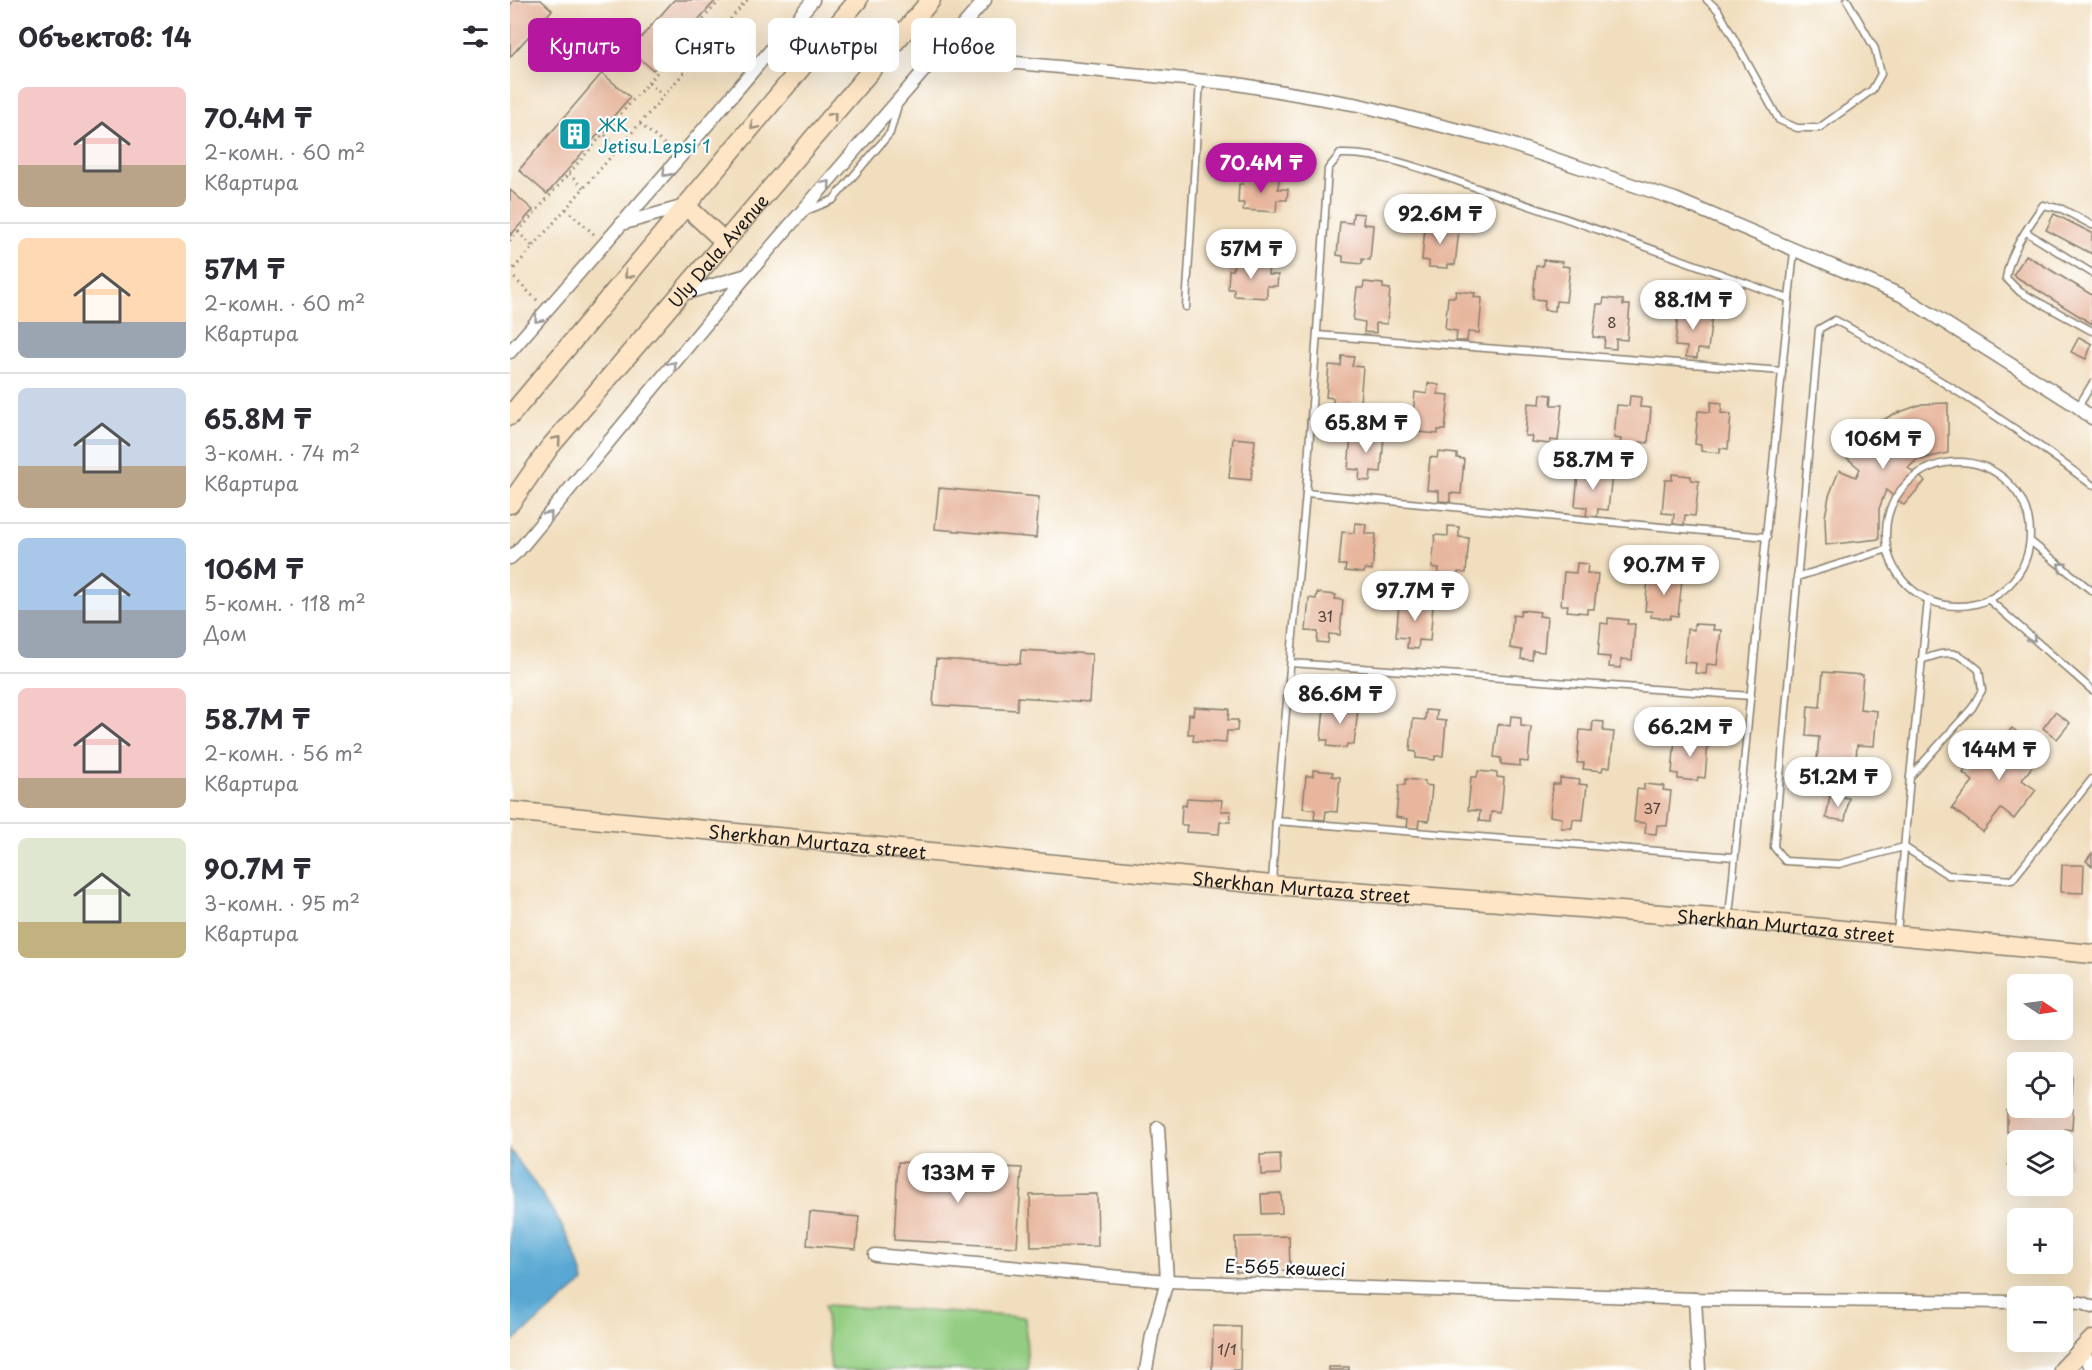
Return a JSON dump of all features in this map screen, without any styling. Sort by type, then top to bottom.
[{"type":"main road","points":[[510,416],[858,0]]},
{"type":"main road","name":"Uly Dala Avenue","points":[[510,504],[549,448],[931,0]]},
{"type":"main road","points":[[686,206],[725,243]]},
{"type":"main road","name":"Sherkhan Murtaza street","points":[[510,810],[1272,885],[1728,919],[2092,954]]},
{"type":"main road","points":[[2063,1370],[2088,1345]]},
{"type":"street","points":[[510,352],[813,0]]},
{"type":"street","points":[[970,18],[985,0]]},
{"type":"street","points":[[1016,63],[1237,84],[1359,105],[1498,140],[1675,199],[1901,295],[2092,418]]},
{"type":"street","points":[[510,558],[747,275],[924,72]]},
{"type":"street","points":[[621,224],[686,206]]},
{"type":"street","points":[[679,295],[747,275]]},
{"type":"street","points":[[1146,1370],[1152,1335],[1167,1281],[1158,1128]]},
{"type":"street","name":"Е-565 көшесі","points":[[875,1254],[1167,1281],[1695,1299],[2007,1302]]},
{"type":"street","points":[[1695,1299],[1700,1370]]},
{"type":"street","points":[[2073,1303],[2092,1307]]},
{"type":"street","points":[[2088,1345],[2092,1370]]},
{"type":"lane","points":[[1707,0],[1718,10],[1779,120],[1797,128],[1819,128],[1872,90],[1881,74],[1875,49],[1847,0]]},
{"type":"lane","points":[[1186,307],[1200,80]]},
{"type":"lane","points":[[1272,885],[1306,493],[1328,169],[1340,154],[1360,153],[1416,167],[1607,231],[1788,299]]},
{"type":"lane","points":[[2092,225],[2062,209],[2043,205],[2018,243],[2007,269],[2006,278],[2020,291],[2092,331]]},
{"type":"lane","points":[[2026,232],[2092,273]]},
{"type":"lane","points":[[1728,919],[1752,696],[1794,250]]},
{"type":"lane","points":[[2091,783],[2012,880],[1948,875],[1904,848],[1839,864],[1785,861],[1774,847],[1819,329],[1835,320],[1903,357],[1959,391],[2048,451],[2092,485]]},
{"type":"lane","points":[[1317,335],[1782,371]]},
{"type":"lane","points":[[2078,407],[2092,384]]},
{"type":"lane","points":[[1956,461],[1980,465],[2002,476],[2008,482],[2019,494],[2028,517],[2030,541],[2023,565],[2009,585],[1988,599],[1969,605],[1950,606],[1928,600],[1910,588],[1900,575],[1888,549],[1887,520],[1892,501],[1903,485],[1917,473],[1932,466],[1956,461]]},
{"type":"lane","points":[[1306,493],[1767,537]]},
{"type":"lane","points":[[2030,541],[2092,591]]},
{"type":"lane","points":[[1797,577],[1888,549]]},
{"type":"lane","points":[[1988,599],[2092,690]]},
{"type":"lane","points":[[1897,936],[1928,600]]},
{"type":"lane","points":[[1910,777],[1972,708],[1982,690],[1980,670],[1964,656],[1946,652],[1921,660]]},
{"type":"lane","points":[[1291,663],[1752,696]]},
{"type":"lane","points":[[1276,820],[1734,857]]},
{"type":"path","points":[[705,18],[720,0]]},
{"type":"path","points":[[731,18],[747,0]]},
{"type":"path","points":[[510,241],[658,72]]},
{"type":"path","points":[[546,309],[510,273],[685,72]]},
{"type":"path","points":[[649,83],[664,96]]},
{"type":"path","points":[[639,124],[680,157]]},
{"type":"path","points":[[604,134],[618,148]]},
{"type":"path","points":[[569,174],[584,189]]},
{"type":"path","points":[[566,209],[604,243]]},
{"type":"path","points":[[518,232],[533,247]]},
{"type":"green space","points":[[825,1305],[1025,1317],[1028,1370],[831,1370]]},
{"type":"water","points":[[510,1150],[544,1197],[564,1230],[584,1282],[510,1344]]},
{"type":"building","points":[[514,0],[541,0],[552,10],[545,18],[528,18],[528,37],[510,57],[510,5]]},
{"type":"building","points":[[674,0],[716,0],[700,18],[658,18]]},
{"type":"building","points":[[653,24],[653,70],[641,60],[641,38]]},
{"type":"building","name":"ЖК Jetisu.Lepsi 1","points":[[602,73],[630,97],[547,194],[519,170]]},
{"type":"building","points":[[1244,176],[1279,178],[1278,189],[1288,189],[1287,200],[1277,200],[1276,212],[1243,210],[1244,203],[1238,203],[1239,184],[1243,184]]},
{"type":"building","points":[[510,190],[533,210],[510,236]]},
{"type":"building","points":[[1353,213],[1364,214],[1363,224],[1373,225],[1370,260],[1362,259],[1362,264],[1343,262],[1343,256],[1337,255],[1340,222],[1352,223]]},
{"type":"building","points":[[2054,214],[2092,233],[2092,254],[2046,230]]},
{"type":"building","points":[[1438,218],[1450,219],[1448,229],[1459,230],[1455,265],[1448,264],[1448,268],[1429,267],[1429,261],[1422,260],[1425,227],[1437,228]]},
{"type":"building","points":[[2026,255],[2092,295],[2092,324],[2013,275]]},
{"type":"building","points":[[1543,260],[1562,262],[1562,266],[1570,267],[1566,302],[1556,301],[1555,311],[1544,310],[1545,300],[1533,299],[1536,266],[1543,266]]},
{"type":"building","points":[[1234,262],[1269,264],[1268,275],[1278,275],[1277,286],[1267,286],[1267,298],[1234,296],[1234,289],[1228,289],[1229,270],[1233,270]]},
{"type":"building","points":[[1364,282],[1383,284],[1383,288],[1390,289],[1387,324],[1376,323],[1376,333],[1364,332],[1365,322],[1353,320],[1357,288],[1363,288]]},
{"type":"building","points":[[1456,291],[1475,293],[1474,297],[1482,298],[1479,333],[1468,332],[1467,341],[1456,341],[1457,331],[1445,329],[1448,297],[1455,297]]},
{"type":"building","points":[[1604,298],[1623,300],[1623,305],[1630,305],[1627,340],[1616,339],[1616,349],[1604,348],[1605,338],[1593,337],[1597,304],[1603,304]]},
{"type":"building","points":[[1685,308],[1704,309],[1704,314],[1712,315],[1708,350],[1698,349],[1697,358],[1686,357],[1687,347],[1675,346],[1678,313],[1685,314]]},
{"type":"building","points":[[2079,337],[2092,344],[2086,359],[2071,352]]},
{"type":"building","points":[[1342,356],[1354,357],[1352,366],[1363,367],[1360,402],[1352,402],[1352,406],[1333,404],[1333,398],[1326,397],[1329,365],[1341,366]]},
{"type":"building","points":[[1428,383],[1439,385],[1438,394],[1449,395],[1445,430],[1438,430],[1438,434],[1418,432],[1419,426],[1412,425],[1415,392],[1427,394]]},
{"type":"building","points":[[1541,394],[1552,395],[1551,405],[1562,405],[1558,441],[1551,440],[1550,444],[1531,442],[1532,436],[1525,436],[1528,403],[1540,404]]},
{"type":"building","points":[[1630,396],[1641,397],[1640,407],[1651,408],[1648,443],[1640,442],[1640,446],[1620,445],[1621,439],[1614,438],[1617,405],[1629,406]]},
{"type":"building","points":[[1711,402],[1722,403],[1721,413],[1731,414],[1728,449],[1720,448],[1720,453],[1701,451],[1701,445],[1695,444],[1698,411],[1710,412]]},
{"type":"building","points":[[1948,403],[1948,453],[1917,460],[1908,468],[1925,481],[1904,505],[1886,490],[1879,509],[1879,539],[1826,545],[1825,517],[1829,496],[1839,470],[1856,477],[1860,469],[1834,447],[1854,422],[1879,447],[1888,440],[1877,423],[1922,404]]},
{"type":"building","points":[[1358,431],[1377,432],[1377,437],[1384,437],[1381,472],[1371,471],[1370,481],[1359,480],[1360,470],[1348,469],[1351,436],[1357,436]]},
{"type":"building","points":[[1233,438],[1255,440],[1251,480],[1229,478]]},
{"type":"building","points":[[1438,452],[1457,454],[1457,458],[1464,459],[1461,494],[1450,493],[1450,502],[1439,501],[1439,491],[1427,490],[1430,457],[1437,458]]},
{"type":"building","points":[[1585,468],[1604,470],[1604,474],[1612,475],[1608,510],[1598,509],[1597,518],[1586,517],[1587,507],[1575,506],[1578,473],[1585,474]]},
{"type":"building","points":[[1672,474],[1691,476],[1691,480],[1699,481],[1695,516],[1685,515],[1684,525],[1673,524],[1674,514],[1662,513],[1665,480],[1672,480]]},
{"type":"building","points":[[939,488],[1039,497],[1036,538],[935,529]]},
{"type":"building","points":[[1355,523],[1366,524],[1365,534],[1376,534],[1372,570],[1365,569],[1364,573],[1345,571],[1346,565],[1339,565],[1342,532],[1354,533]]},
{"type":"building","points":[[1448,526],[1459,527],[1459,537],[1469,538],[1466,573],[1458,572],[1458,576],[1438,574],[1439,568],[1432,568],[1435,535],[1448,536]]},
{"type":"building","points":[[1577,563],[1588,564],[1587,573],[1598,574],[1594,609],[1587,609],[1587,613],[1567,611],[1568,605],[1561,605],[1564,572],[1576,573]]},
{"type":"building","points":[[1661,569],[1672,570],[1671,580],[1682,580],[1678,616],[1671,615],[1670,619],[1651,617],[1652,611],[1645,611],[1648,578],[1660,579]]},
{"type":"building","points":[[1317,593],[1336,595],[1335,599],[1343,600],[1340,635],[1329,634],[1328,643],[1317,642],[1318,632],[1306,631],[1309,598],[1316,599]]},
{"type":"building","points":[[1406,599],[1426,601],[1425,605],[1433,606],[1430,641],[1419,640],[1418,649],[1407,648],[1408,638],[1396,637],[1399,604],[1406,605]]},
{"type":"building","points":[[1521,610],[1540,612],[1539,616],[1547,617],[1544,652],[1533,651],[1532,660],[1521,659],[1522,650],[1510,648],[1513,615],[1520,616]]},
{"type":"building","points":[[1608,618],[1628,620],[1627,624],[1635,624],[1632,660],[1621,659],[1621,668],[1609,667],[1610,657],[1598,656],[1601,623],[1608,624]]},
{"type":"building","points":[[1694,624],[1714,625],[1713,630],[1721,630],[1717,665],[1707,664],[1706,674],[1695,673],[1696,663],[1684,662],[1687,629],[1694,630]]},
{"type":"building","points":[[1021,650],[1092,654],[1089,702],[1018,697],[1017,710],[933,705],[936,659],[1020,664]]},
{"type":"building","points":[[1823,672],[1863,675],[1860,709],[1877,711],[1874,746],[1857,745],[1855,775],[1816,771],[1819,737],[1806,736],[1808,706],[1820,707]]},
{"type":"building","points":[[1337,698],[1348,699],[1347,708],[1358,709],[1354,745],[1347,744],[1346,748],[1327,746],[1328,740],[1321,740],[1324,707],[1336,708]]},
{"type":"building","points":[[1194,707],[1229,709],[1228,720],[1238,720],[1237,731],[1227,731],[1226,743],[1193,741],[1194,734],[1188,734],[1189,714],[1193,715]]},
{"type":"building","points":[[1426,710],[1437,711],[1436,720],[1446,721],[1443,756],[1435,756],[1435,760],[1416,758],[1416,752],[1410,751],[1413,719],[1425,720]]},
{"type":"building","points":[[2055,712],[2070,723],[2057,739],[2043,728]]},
{"type":"building","points":[[1511,716],[1521,717],[1521,726],[1531,727],[1528,762],[1520,761],[1520,766],[1501,764],[1501,758],[1494,757],[1498,724],[1510,726]]},
{"type":"building","points":[[1593,721],[1604,722],[1603,731],[1614,732],[1610,767],[1603,767],[1602,771],[1583,769],[1584,763],[1577,763],[1580,730],[1592,731]]},
{"type":"building","points":[[2012,728],[2043,752],[2022,780],[2036,790],[2014,819],[2001,809],[1983,832],[1952,808],[1973,781],[1963,773],[1981,749],[1990,756]]},
{"type":"building","points":[[1688,731],[1699,732],[1698,742],[1708,743],[1705,778],[1698,777],[1697,781],[1678,779],[1678,774],[1672,773],[1675,740],[1687,741]]},
{"type":"building","points":[[1313,770],[1333,772],[1332,776],[1340,777],[1337,812],[1326,811],[1325,820],[1314,819],[1315,810],[1303,808],[1306,776],[1313,776]]},
{"type":"building","points":[[1478,771],[1497,773],[1497,777],[1504,778],[1501,813],[1491,812],[1490,822],[1479,821],[1480,811],[1468,810],[1471,777],[1477,777]]},
{"type":"building","points":[[1560,778],[1580,780],[1579,784],[1587,785],[1583,820],[1573,819],[1572,828],[1561,828],[1562,818],[1550,816],[1553,784],[1560,784]]},
{"type":"building","points":[[1406,779],[1425,781],[1425,785],[1432,786],[1429,821],[1419,820],[1418,829],[1407,828],[1408,819],[1396,817],[1399,785],[1405,785]]},
{"type":"building","points":[[1644,784],[1664,786],[1663,790],[1671,791],[1667,826],[1657,825],[1656,834],[1645,833],[1646,823],[1634,822],[1637,789],[1644,790]]},
{"type":"building","points":[[1830,795],[1849,798],[1845,821],[1826,818]]},
{"type":"building","points":[[1187,798],[1222,800],[1221,811],[1231,811],[1230,822],[1220,822],[1219,834],[1186,832],[1187,825],[1181,825],[1182,805],[1186,806]]},
{"type":"building","points":[[2092,853],[2092,866],[2086,861]]},
{"type":"building","points":[[2062,865],[2084,865],[2083,893],[2061,892]]},
{"type":"building","points":[[2007,1118],[2073,1118],[2072,1130],[2007,1130]]},
{"type":"building","points":[[1280,1154],[1281,1174],[1261,1175],[1260,1155]]},
{"type":"building","points":[[898,1162],[1022,1168],[1017,1247],[894,1240]]},
{"type":"building","points":[[1281,1193],[1282,1213],[1262,1214],[1261,1194]]},
{"type":"building","points":[[1097,1194],[1098,1246],[1031,1247],[1030,1195]]},
{"type":"building","points":[[810,1212],[859,1217],[856,1249],[807,1245]]},
{"type":"building","points":[[1289,1236],[1290,1270],[1236,1272],[1235,1237]]},
{"type":"building","points":[[1213,1326],[1241,1327],[1240,1370],[1212,1370]]},
{"type":"building","points":[[1329,1367],[1349,1367],[1349,1370],[1329,1370]]},
{"type":"place","name":"ЖК Jetisu.Lepsi 1","points":[[575,134]]}]
